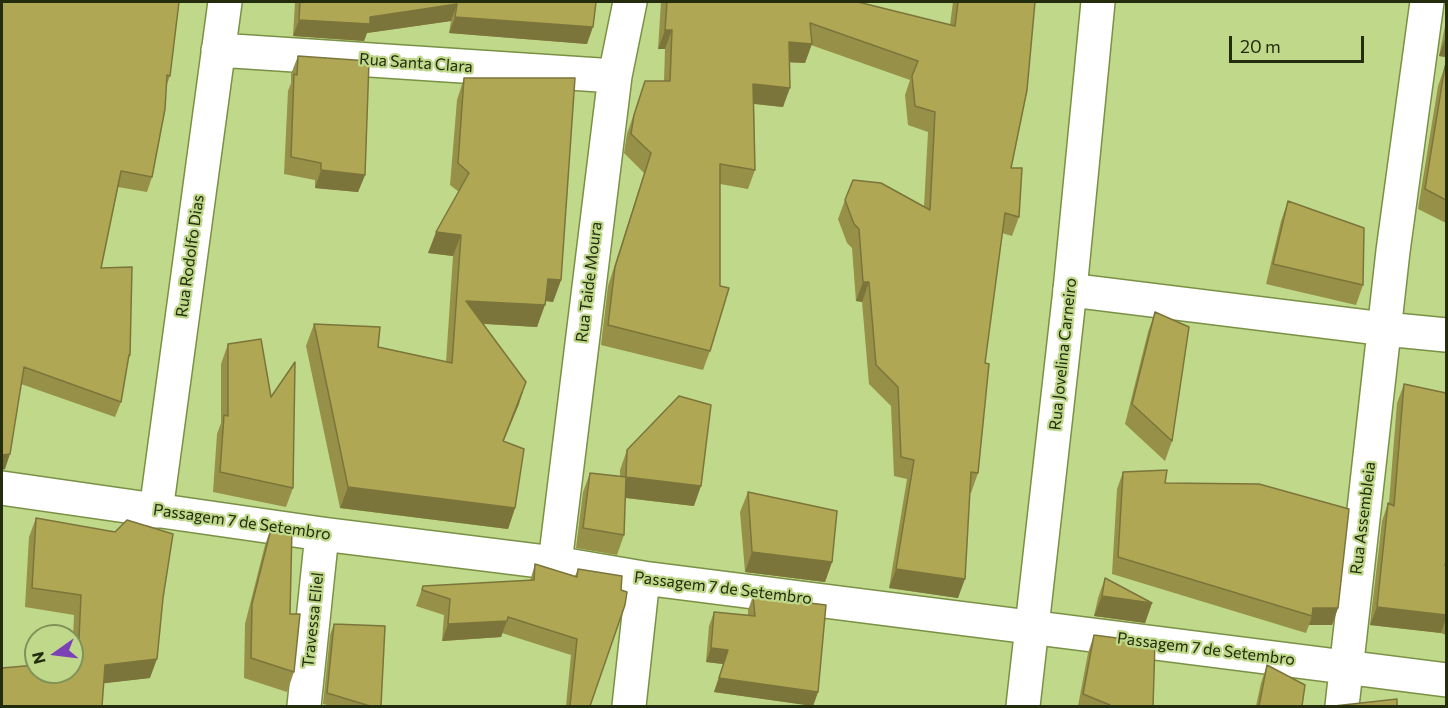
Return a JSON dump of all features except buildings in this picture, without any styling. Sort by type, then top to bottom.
[{"type":"street","name":"Rua Rodolfo Dias","points":[[156,511],[225,2]]},
{"type":"street","name":"Rua Taide Moura","points":[[555,563],[615,76],[630,2]]},
{"type":"street","name":"Rua Jovelina Carneiro","points":[[1023,706],[1070,290],[1098,2]]},
{"type":"street","name":"Rua Assembleia","points":[[1342,706],[1393,251],[1427,2]]},
{"type":"street","name":"Rua Santa Clara","points":[[218,50],[615,76]]},
{"type":"street","points":[[1070,290],[1446,335]]},
{"type":"street","name":"Passagem 7 de Setembro","points":[[2,488],[322,534],[555,563],[643,578],[1446,680]]},
{"type":"street","name":"Travessa Eliel","points":[[304,706],[322,534]]},
{"type":"street","points":[[629,706],[643,578]]}]
